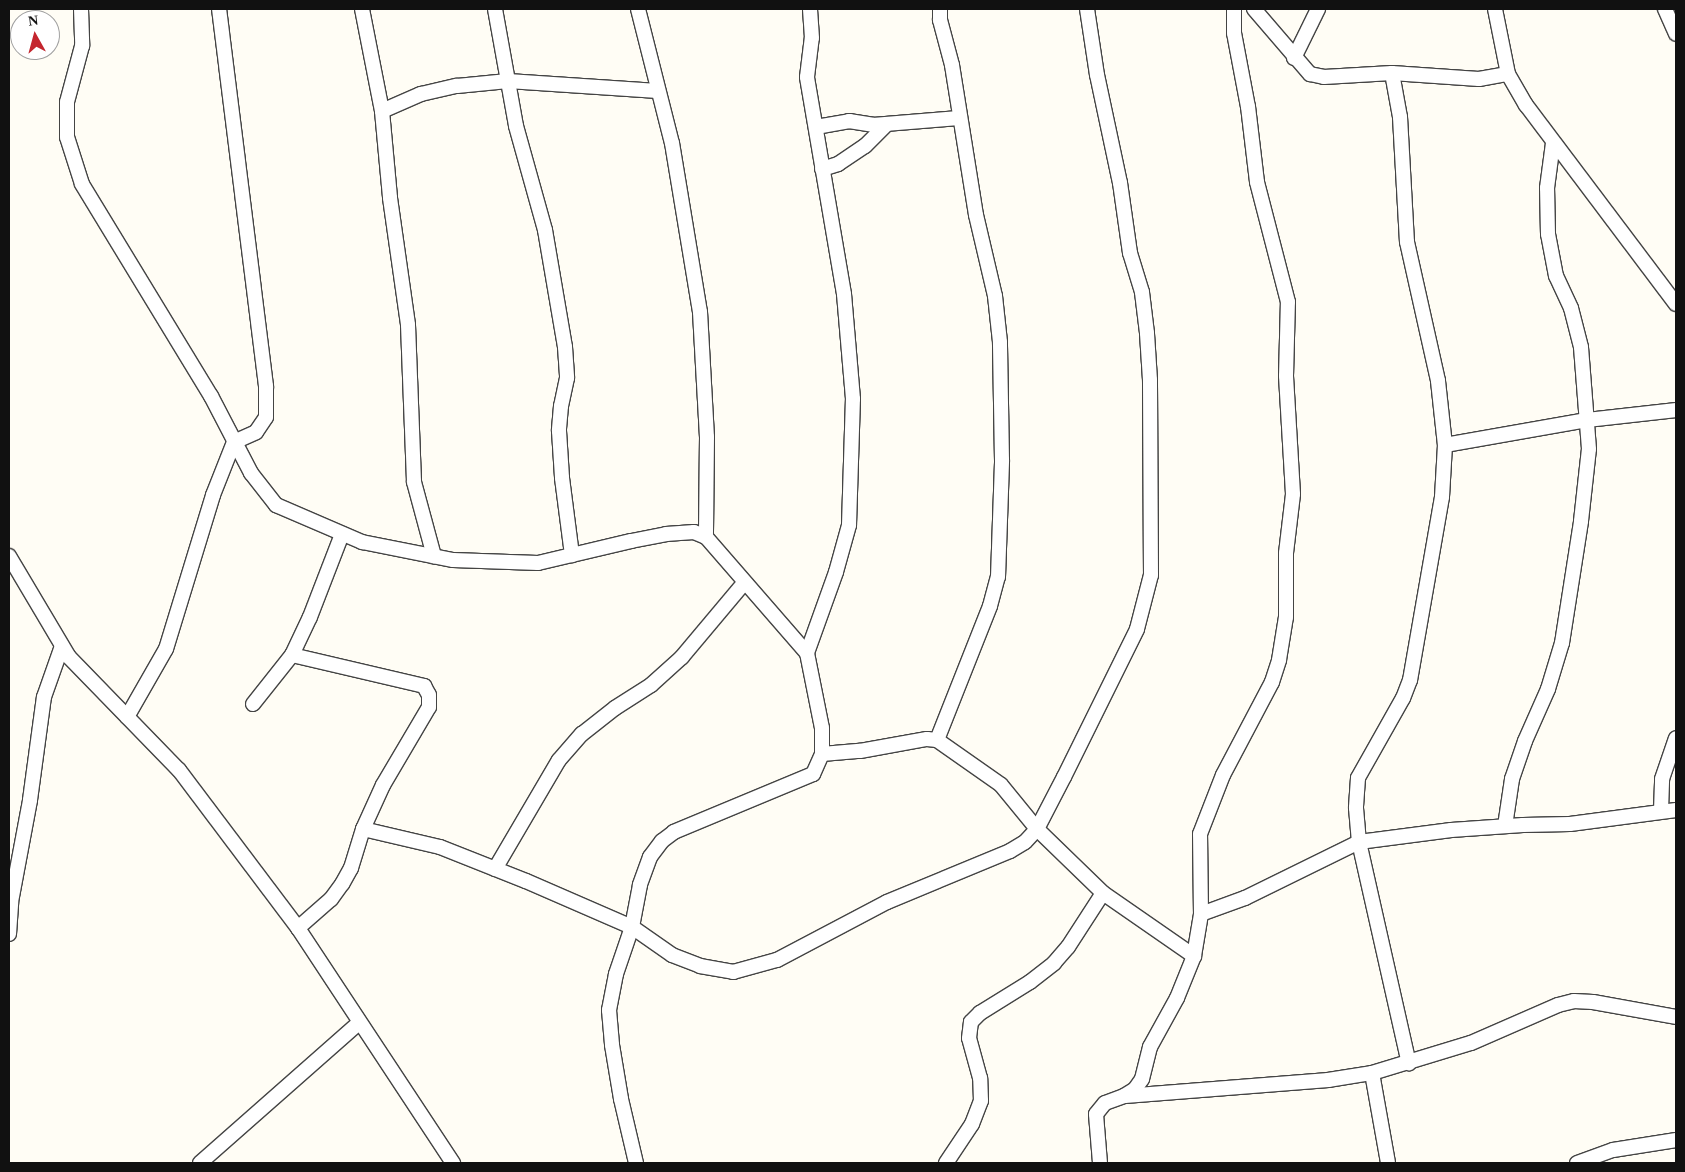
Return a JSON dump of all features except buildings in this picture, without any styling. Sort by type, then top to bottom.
[{"type":"street","points":[[81,9],[82,46],[67,102],[67,137],[82,184],[191,363],[251,473],[276,505],[362,542],[453,560],[538,563],[666,534],[694,532],[706,537],[806,653],[822,728],[822,754],[813,774],[674,832],[662,841],[650,858],[640,885],[632,927],[616,974],[609,1010],[612,1044],[621,1098],[636,1163]]},
{"type":"street","points":[[127,716],[166,649],[213,495],[234,442],[256,432],[266,417],[266,386],[219,9]]},
{"type":"street","points":[[362,9],[382,111],[390,198],[408,325],[414,482],[434,556]]},
{"type":"street","points":[[495,9],[516,126],[545,230],[566,347],[567,378],[561,406],[559,431],[572,555]]},
{"type":"street","points":[[638,9],[672,144],[700,312],[707,437],[706,537]]},
{"type":"street","points":[[806,653],[836,572],[849,525],[853,399],[844,294],[807,77],[812,38],[810,9]]},
{"type":"street","points":[[937,740],[990,606],[998,577],[1001,540],[1000,342],[995,296],[976,215],[952,65],[940,20],[940,9]]},
{"type":"street","points":[[363,829],[440,847],[495,868],[632,927],[672,955],[700,966],[733,972],[777,960],[887,902],[1010,851],[1025,842],[1037,829],[1138,629],[1151,575],[1150,380],[1147,333],[1142,292],[1130,253],[1120,183],[1097,75],[1087,9]]},
{"type":"street","points":[[1124,1096],[1135,1089],[1142,1079],[1150,1047],[1177,998],[1194,956],[1200,914],[1200,834],[1223,775],[1262,704],[1280,660],[1286,617],[1286,553],[1293,494],[1286,376],[1288,302],[1258,182],[1248,107],[1234,34],[1234,9]]},
{"type":"street","points":[[1254,9],[1294,58],[1310,74],[1324,77],[1392,73],[1479,79],[1508,74]]},
{"type":"street","points":[[1294,58],[1318,9]]},
{"type":"street","points":[[1495,9],[1508,74],[1526,105],[1553,143],[1628,237],[1676,304]]},
{"type":"street","points":[[1670,14],[1676,34]]},
{"type":"street","points":[[1392,73],[1400,117],[1407,242],[1438,381],[1445,445],[1442,497],[1419,618],[1414,666],[1403,698],[1358,778],[1356,808],[1359,842],[1409,1063]]},
{"type":"street","points":[[382,111],[430,92],[457,86],[508,81],[658,91]]},
{"type":"street","points":[[816,127],[849,121],[887,124],[959,118]]},
{"type":"street","points":[[822,169],[838,164],[865,146],[887,124]]},
{"type":"street","points":[[1505,826],[1512,779],[1525,741],[1548,689],[1562,643],[1581,521],[1589,449],[1581,347],[1572,308],[1556,276],[1548,234],[1547,188],[1553,143]]},
{"type":"street","points":[[1445,445],[1587,420],[1676,410]]},
{"type":"street","points":[[253,704],[292,655],[310,618],[342,534]]},
{"type":"street","points":[[9,556],[69,658],[179,770],[298,928],[453,1163]]},
{"type":"street","points":[[495,868],[558,760],[582,734],[615,708],[651,685],[682,657],[744,583]]},
{"type":"street","points":[[9,934],[11,902],[30,800],[44,697],[62,646]]},
{"type":"street","points":[[292,655],[424,686],[429,694],[429,707],[383,785],[363,829],[351,868],[331,899],[298,928]]},
{"type":"street","points":[[1661,811],[1662,779],[1676,738]]},
{"type":"street","points":[[822,754],[860,751],[928,739],[937,740],[1001,785],[1037,829],[1103,894],[1194,956]]},
{"type":"street","points":[[1200,914],[1245,898],[1359,842],[1451,830],[1570,824],[1676,810]]},
{"type":"street","points":[[946,1163],[972,1124],[981,1101],[980,1078],[969,1038],[971,1022],[980,1014],[1030,982],[1054,963],[1068,947],[1103,894]]},
{"type":"street","points":[[1100,1163],[1096,1114],[1105,1102],[1124,1096],[1328,1080],[1372,1073],[1471,1043],[1558,1005],[1574,1002],[1593,1002],[1676,1016]]},
{"type":"street","points":[[200,1163],[359,1023]]},
{"type":"street","points":[[1372,1073],[1388,1163]]},
{"type":"street","points":[[1577,1163],[1613,1150],[1676,1140]]}]
